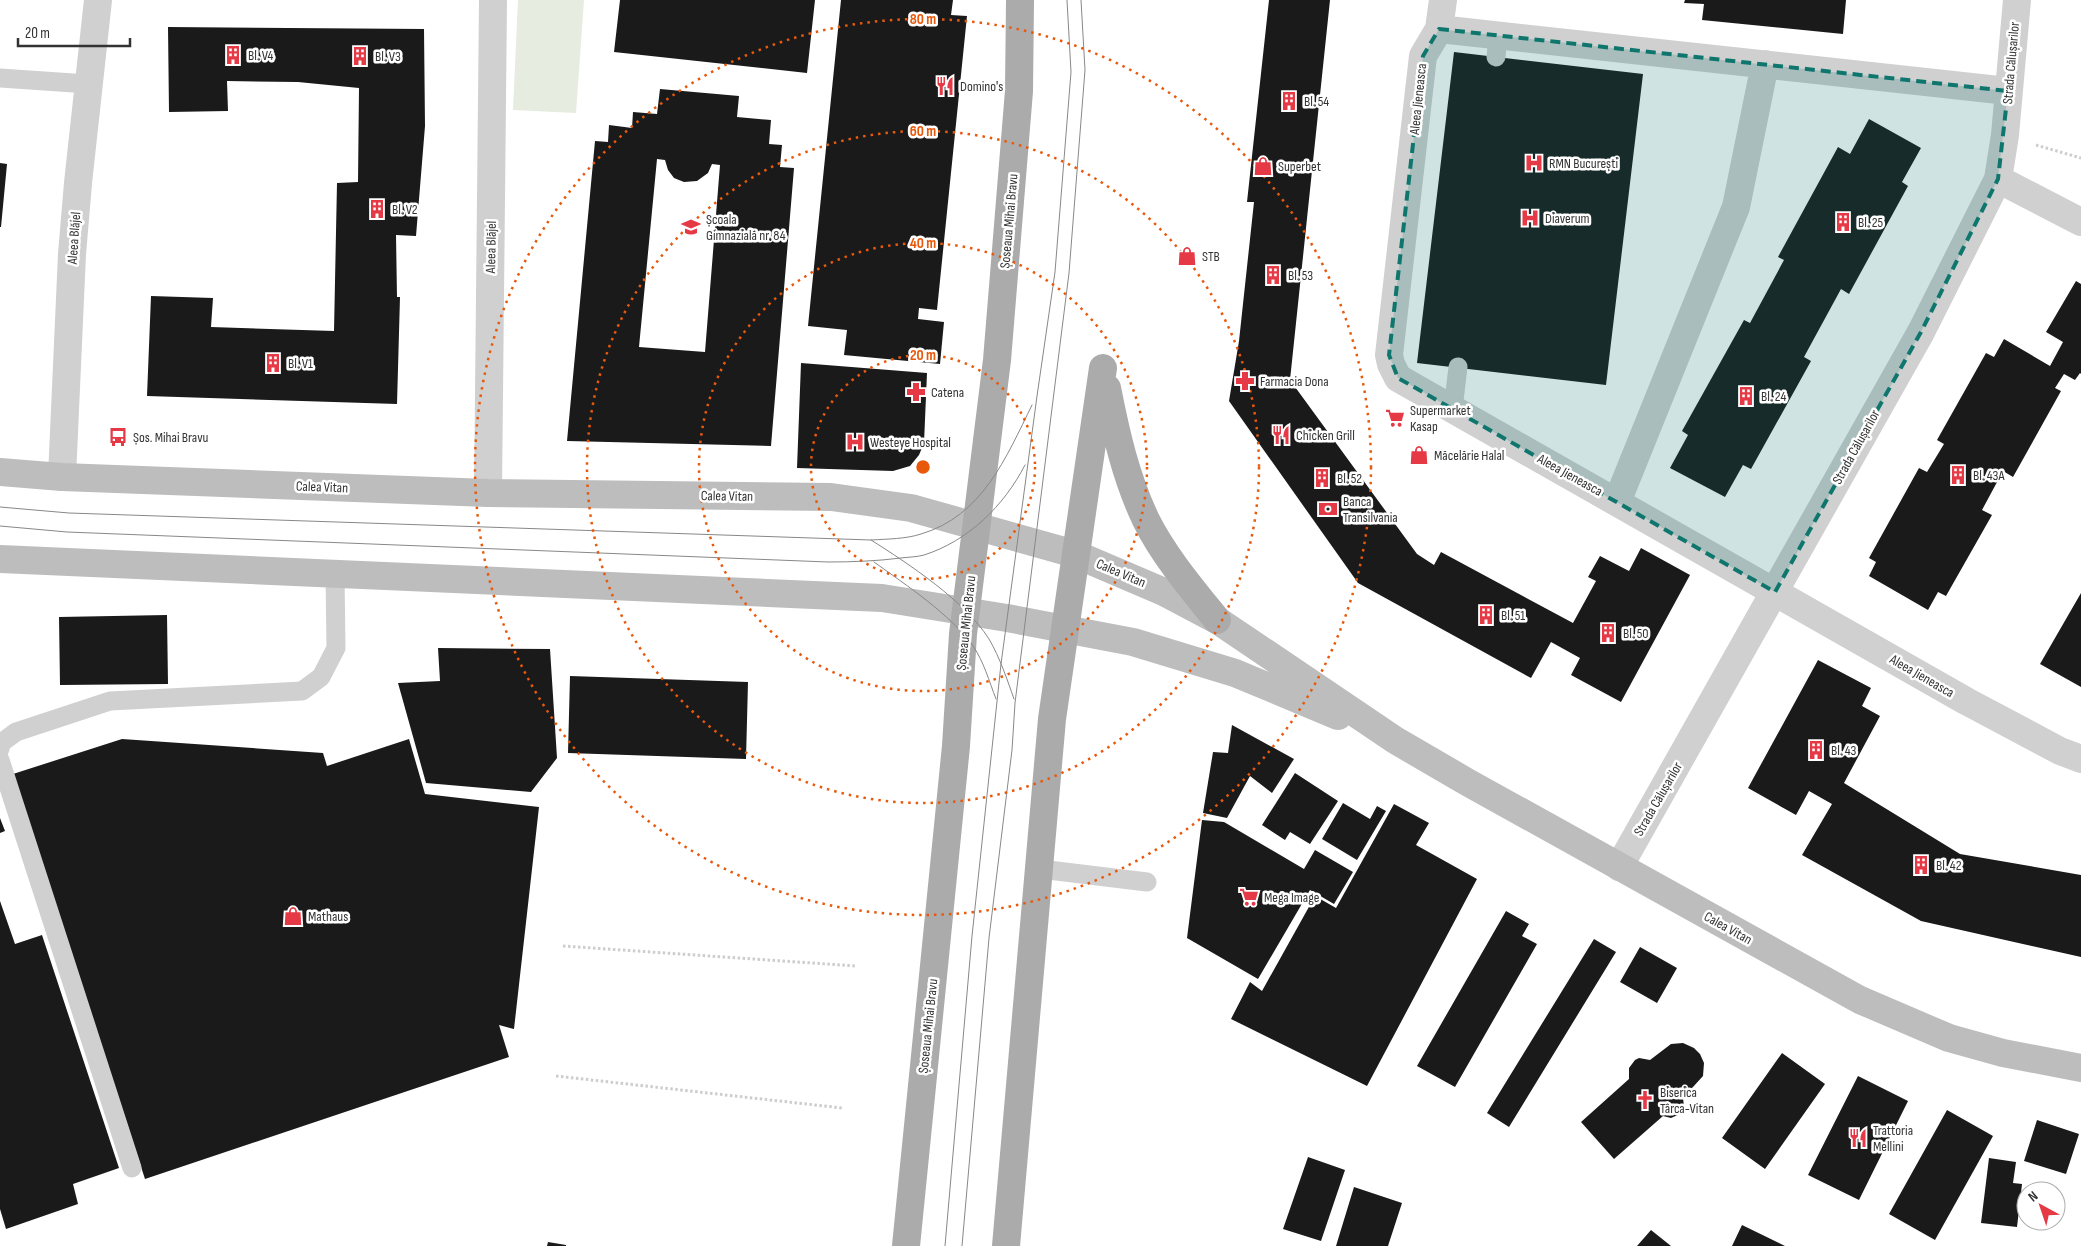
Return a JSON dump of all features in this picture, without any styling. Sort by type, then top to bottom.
[{"type":"main road","name":"Șoseaua Mihai Bravu","points":[[906,1246],[956,746],[965,611],[998,350],[1019,91],[1020,0]]},
{"type":"main road","points":[[1006,1246],[1052,719],[1103,368],[1116,434],[1130,481],[1147,522],[1190,586],[1218,620]]},
{"type":"main road","name":"Calea Vitan","points":[[0,472],[62,477],[488,493],[831,497],[911,508],[1075,554],[1164,592],[1218,620],[1395,740],[1619,867],[1860,1000],[1910,1023],[1949,1038],[2003,1053],[2081,1068]]},
{"type":"main road","name":"Calea Vitan","points":[[0,559],[882,598],[1064,628],[1133,642],[1235,673],[1395,740]]},
{"type":"street","name":"Aleea Blăjel","points":[[62,477],[72,254],[98,0]]},
{"type":"street","name":"Aleea Blăjel","points":[[488,493],[494,0]]},
{"type":"street","name":"Aleea Jieneasca","points":[[1443,0],[1439,29],[1423,56],[1389,355],[1398,378],[1966,701],[2060,751],[2081,759]]},
{"type":"street","name":"Strada Călușarilor","points":[[1619,867],[1921,332],[1998,179],[2005,135],[2017,0]]},
{"type":"street","points":[[1439,29],[1497,46],[1765,64],[2008,91]]},
{"type":"street","points":[[1618,502],[1736,207],[1765,64]]},
{"type":"street","points":[[1998,179],[2081,222]]},
{"type":"lane","points":[[0,78],[88,84]]},
{"type":"lane","points":[[1453,409],[1458,368]]},
{"type":"lane","points":[[0,748],[2,743],[16,732],[110,701],[302,691],[321,677],[336,648],[336,574]]},
{"type":"lane","points":[[0,760],[132,1168]]},
{"type":"lane","points":[[1040,869],[1147,882]]},
{"type":"path","points":[[2005,135],[2081,158]]},
{"type":"path","points":[[563,946],[856,966]]},
{"type":"path","points":[[556,1076],[842,1108]]},
{"type":"highlighted area","points":[[1439,29],[2008,91],[1998,179],[1921,332],[1775,592],[1398,378],[1389,355],[1423,56]]},
{"type":"shaded area","points":[[518,0],[584,0],[576,113],[513,110]]},
{"type":"building","points":[[620,0],[815,0],[807,73],[614,52]]},
{"type":"building","points":[[841,0],[953,0],[951,15],[967,16],[937,310],[919,308],[918,319],[944,322],[940,364],[844,355],[847,330],[808,326]]},
{"type":"building","points":[[1269,0],[1330,0],[1290,380],[1417,554],[1434,565],[1441,552],[1573,623],[1596,581],[1588,577],[1600,556],[1629,571],[1641,548],[1690,575],[1621,702],[1571,675],[1580,658],[1551,642],[1531,678],[1358,583],[1229,401],[1239,341],[1254,202],[1247,202]]},
{"type":"building","points":[[1685,0],[1846,0],[1843,34],[1702,20],[1704,4],[1684,3]]},
{"type":"building","points":[[168,27],[424,29],[425,126],[416,236],[396,235],[397,297],[400,297],[397,404],[147,396],[151,296],[213,298],[211,327],[334,331],[337,183],[358,182],[359,88],[298,82],[227,81],[228,111],[169,112]]},
{"type":"building","name":"Diaverum","points":[[1454,52],[1643,74],[1606,385],[1417,363]]},
{"type":"building","points":[[660,89],[739,96],[737,117],[771,120],[769,144],[782,145],[780,167],[794,168],[771,446],[567,441],[595,141],[608,142],[609,125],[632,128],[633,112],[657,114]],"holes":[[[657,159],[665,160],[668,170],[674,178],[684,182],[697,181],[708,173],[712,164],[720,165],[705,352],[639,347]]]},
{"type":"building","points":[[1869,119],[1921,148],[1902,182],[1908,186],[1849,294],[1841,289],[1804,357],[1811,361],[1751,469],[1743,465],[1725,497],[1670,468],[1688,435],[1682,431],[1744,320],[1750,323],[1784,260],[1778,257],[1838,147],[1850,154]]},
{"type":"building","points":[[0,163],[7,164],[1,227],[0,227]]},
{"type":"building","name":"Bl. 43A","points":[[2076,281],[2081,284],[2081,374],[2075,380],[2064,374],[2055,388],[2061,391],[2013,477],[2003,471],[1982,510],[1992,515],[1946,596],[1938,592],[1928,610],[1869,576],[1876,562],[1869,558],[1919,468],[1927,472],[1944,444],[1937,440],[1986,353],[1994,357],[2004,339],[2050,366],[2063,342],[2046,332]]},
{"type":"building","points":[[801,363],[927,373],[924,443],[919,455],[910,466],[893,471],[797,468]]},
{"type":"building","points":[[2081,593],[2081,687],[2040,664]]},
{"type":"building","points":[[167,615],[168,684],[60,685],[59,617]]},
{"type":"building","points":[[438,648],[550,649],[557,758],[531,792],[426,783],[398,683],[440,681]]},
{"type":"building","name":"Bl. 42","points":[[1818,660],[1871,688],[1862,706],[1880,716],[1844,783],[1960,854],[2081,875],[2081,957],[1921,921],[1802,855],[1832,804],[1809,791],[1796,815],[1748,788]]},
{"type":"building","points":[[570,676],[748,682],[746,759],[568,753]]},
{"type":"building","points":[[1232,725],[1294,759],[1272,793],[1250,776],[1227,818],[1203,813],[1213,752],[1228,753]]},
{"type":"building","name":"Mathaus","points":[[122,739],[323,753],[327,766],[409,739],[425,794],[539,807],[514,1029],[499,1025],[509,1057],[145,1179],[13,774]]},
{"type":"building","points":[[1295,773],[1338,801],[1310,844],[1290,832],[1285,840],[1262,825]]},
{"type":"building","points":[[1343,803],[1370,819],[1377,806],[1386,811],[1357,860],[1322,839]]},
{"type":"building","points":[[1394,804],[1429,823],[1416,845],[1477,879],[1367,1086],[1231,1019],[1250,982],[1262,991],[1315,896],[1336,908]]},
{"type":"building","points":[[0,818],[5,831],[0,833]]},
{"type":"building","name":"Mega Image","points":[[1202,820],[1224,822],[1304,869],[1315,850],[1353,872],[1334,904],[1310,890],[1258,979],[1187,938]]},
{"type":"building","points":[[0,901],[15,944],[42,935],[119,1168],[73,1184],[78,1204],[6,1229],[0,1209]]},
{"type":"building","points":[[1506,911],[1529,924],[1522,936],[1537,944],[1455,1087],[1417,1066]]},
{"type":"building","points":[[1594,939],[1616,952],[1509,1127],[1487,1113]]},
{"type":"building","points":[[1640,947],[1677,968],[1657,1003],[1620,982]]},
{"type":"building","name":"Biserica Târca-Vitan","points":[[1683,1043],[1694,1048],[1700,1054],[1704,1063],[1703,1076],[1683,1098],[1684,1106],[1680,1114],[1671,1118],[1663,1116],[1614,1159],[1581,1122],[1629,1079],[1629,1068],[1635,1060],[1639,1058],[1650,1060],[1671,1044]]},
{"type":"building","points":[[1782,1053],[1825,1084],[1765,1169],[1722,1138]]},
{"type":"building","name":"Trattoria Mellini","points":[[1858,1076],[1908,1101],[1859,1200],[1808,1175]]},
{"type":"building","points":[[1947,1110],[1993,1136],[1935,1240],[1889,1214]]},
{"type":"building","points":[[2037,1120],[2079,1134],[2066,1174],[2024,1161]]},
{"type":"building","points":[[1308,1157],[1345,1170],[1321,1241],[1283,1229]]},
{"type":"building","points":[[1989,1158],[2016,1162],[2013,1183],[2016,1183],[2016,1227],[1981,1223]]},
{"type":"building","points":[[1354,1187],[1402,1203],[1388,1246],[1336,1246]]},
{"type":"building","points":[[1742,1225],[1785,1246],[1732,1246]]},
{"type":"building","points":[[1651,1230],[1671,1246],[1637,1246]]},
{"type":"building","points":[[548,1242],[566,1245],[566,1246],[547,1246]]},
{"type":"tram line","points":[[945,1246],[972,936],[1001,664],[1055,272],[1071,72],[1067,0]]},
{"type":"tram line","points":[[962,1246],[989,938],[1012,750],[1015,703],[1069,273],[1085,70],[1081,0]]},
{"type":"tram line","points":[[0,507],[69,513],[871,540],[896,538],[915,536],[942,525],[960,514],[976,499],[990,483],[1002,464],[1032,405]]},
{"type":"tram line","points":[[0,526],[67,532],[828,562],[865,561],[921,556],[955,541],[970,531],[995,508],[1007,494],[1025,465]]},
{"type":"tram line","points":[[871,540],[935,584],[979,625],[997,654],[1014,699]]},
{"type":"tram line","points":[[874,562],[940,611],[963,634],[980,658],[996,699]]},
{"type":"place","name":"Bl. V4","points":[[233,55]]},
{"type":"place","name":"Bl. V3","points":[[360,56]]},
{"type":"place","name":"Domino's","points":[[945,86]]},
{"type":"place","name":"Bl. 54","points":[[1289,101]]},
{"type":"place","name":"RMN București","points":[[1534,163]]},
{"type":"place","name":"Superbet","points":[[1263,166]]},
{"type":"place","name":"Bl. V2","points":[[377,209]]},
{"type":"place","name":"Diaverum","points":[[1530,218]]},
{"type":"place","name":"Bl. 25","points":[[1843,222]]},
{"type":"place","name":"Școala Gimnazială nr. 84","points":[[691,227]]},
{"type":"place","name":"STB","points":[[1187,256]]},
{"type":"place","name":"Bl. 53","points":[[1273,275]]},
{"type":"place","name":"Bl. V1","points":[[273,363]]},
{"type":"place","name":"Farmacia Dona","points":[[1245,381]]},
{"type":"place","name":"Catena","points":[[916,392]]},
{"type":"place","name":"Bl. 24","points":[[1746,396]]},
{"type":"place","name":"Supermarket Kasap","points":[[1395,418]]},
{"type":"place","name":"Chicken Grill","points":[[1281,435]]},
{"type":"place","name":"Șos. Mihai Bravu","points":[[118,437]]},
{"type":"place","name":"Westeye Hospital","points":[[855,442]]},
{"type":"place","name":"Măcelărie Halal","points":[[1419,455]]},
{"type":"place","name":"Bl. 43A","points":[[1958,475]]},
{"type":"place","name":"Bl. 52","points":[[1322,478]]},
{"type":"place","name":"Banca Transilvania","points":[[1328,509]]},
{"type":"place","name":"Bl. 51","points":[[1486,615]]},
{"type":"place","name":"Bl. 50","points":[[1608,633]]},
{"type":"place","name":"Bl. 43","points":[[1816,750]]},
{"type":"place","name":"Bl. 42","points":[[1921,865]]},
{"type":"place","name":"Mega Image","points":[[1249,897]]},
{"type":"place","name":"Mathaus","points":[[293,916]]},
{"type":"place","name":"Biserica Târca-Vitan","points":[[1645,1100]]},
{"type":"place","name":"Trattoria Mellini","points":[[1858,1138]]}]
